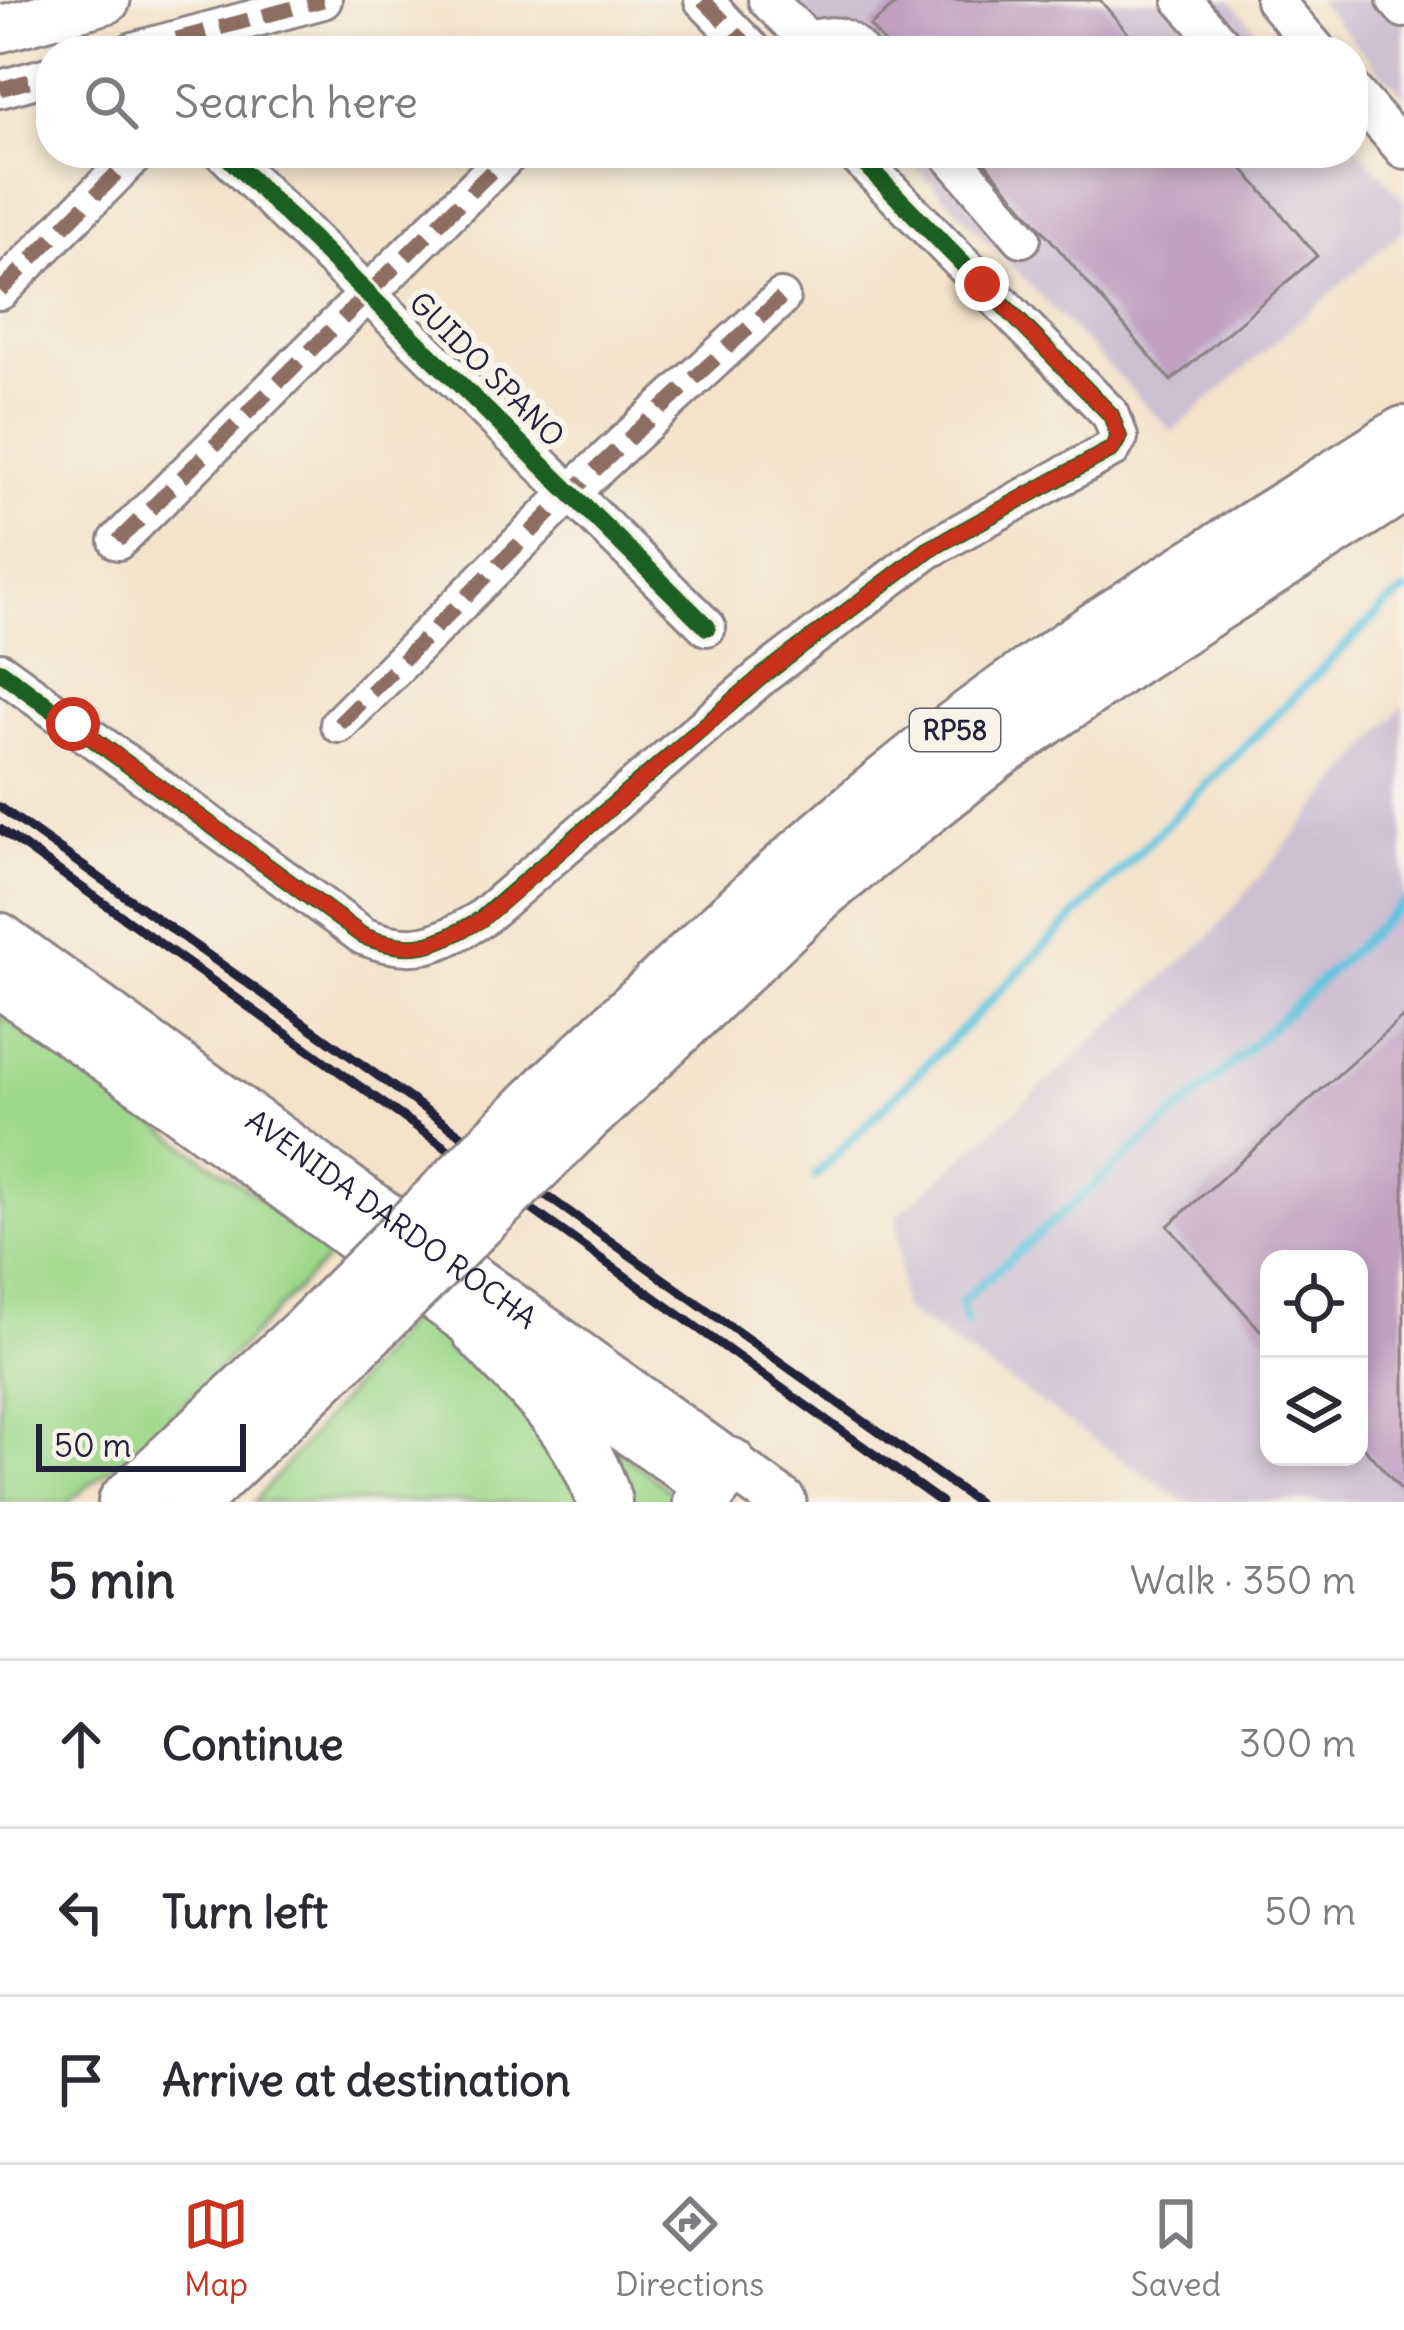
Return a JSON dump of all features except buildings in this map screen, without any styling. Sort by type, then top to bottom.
[{"type":"highway","name":"RP58","points":[[191,1502],[781,870],[906,766],[1030,674],[1404,434]]},
{"type":"highway","name":"RP58","points":[[566,1104],[996,752],[1132,658],[1404,483]]},
{"type":"highway","points":[[479,1330],[574,1436],[597,1475],[604,1502]]},
{"type":"highway","name":"RP58","points":[[126,1502],[323,1356]]},
{"type":"highway","points":[[230,1502],[323,1356]]},
{"type":"main road","points":[[0,29],[115,20]]},
{"type":"main road","name":"AVENIDA DARDO ROCHA","points":[[0,936],[734,1491]]},
{"type":"main road","name":"AVENIDA DARDO ROCHA","points":[[0,986],[171,1104],[479,1330],[734,1491]]},
{"type":"street","points":[[49,36],[115,20],[323,0]]},
{"type":"street","points":[[704,0],[739,36]]},
{"type":"street","points":[[767,0],[804,36]]},
{"type":"street","points":[[1182,0],[1214,36]]},
{"type":"street","points":[[1274,0],[1305,36]]},
{"type":"street","points":[[1396,0],[1404,9]]},
{"type":"street","points":[[0,48],[36,39]]},
{"type":"street","points":[[0,89],[36,79]]},
{"type":"street","points":[[1368,108],[1404,150]]},
{"type":"street","points":[[0,291],[122,168]]},
{"type":"street","name":"GUIDO SPANO","points":[[239,168],[707,627]]},
{"type":"street","points":[[118,542],[495,168]]},
{"type":"street","points":[[0,671],[363,936],[390,947],[419,948],[482,919],[761,677],[928,550],[1112,449],[1119,437],[1111,415],[869,168]]},
{"type":"street","points":[[961,168],[1022,238]]},
{"type":"street","points":[[339,724],[569,494],[782,298]]},
{"type":"shaded area","points":[[754,0],[1230,0],[1261,36],[789,36]]},
{"type":"shaded area","points":[[1317,0],[1404,0],[1404,97],[1368,57],[1368,36],[1349,36]]},
{"type":"shaded area","points":[[1368,159],[1404,201],[1404,229],[1172,432],[917,168],[1368,168]]},
{"type":"shaded area","points":[[1404,704],[1404,1502],[1185,1502],[902,1308],[897,1216],[1210,936]]},
{"type":"green space","points":[[0,1015],[335,1251],[158,1431],[68,1502],[0,1502]]},
{"type":"green space","points":[[412,1317],[515,1397],[586,1502],[254,1502]]},
{"type":"green space","points":[[586,1424],[684,1502],[617,1502]]},
{"type":"waterway","points":[[815,1176],[1404,592]]},
{"type":"waterway","points":[[967,1323],[961,1302],[1221,1074],[1404,902]]},
{"type":"railway","points":[[0,807],[977,1502]]},
{"type":"railway","points":[[0,829],[941,1502]]},
{"type":"marked path","points":[[189,36],[323,0]]},
{"type":"marked path","points":[[703,0],[738,36]]},
{"type":"marked path","points":[[0,89],[36,79]]},
{"type":"marked path","points":[[0,291],[122,168]]},
{"type":"marked path","points":[[118,541],[495,168]]},
{"type":"marked path","points":[[339,724],[569,494],[781,298]]},
{"type":"cycle path","points":[[239,168],[707,627]]},
{"type":"cycle path","points":[[0,671],[363,936],[397,945],[425,945],[481,919],[761,677],[928,550],[1112,449],[1119,437],[1111,415],[869,168]]},
{"type":"route","points":[[73,724],[363,936],[390,947],[419,948],[447,939],[482,919],[761,677],[928,550],[1112,449],[1119,437],[1111,415],[982,284]]}]
